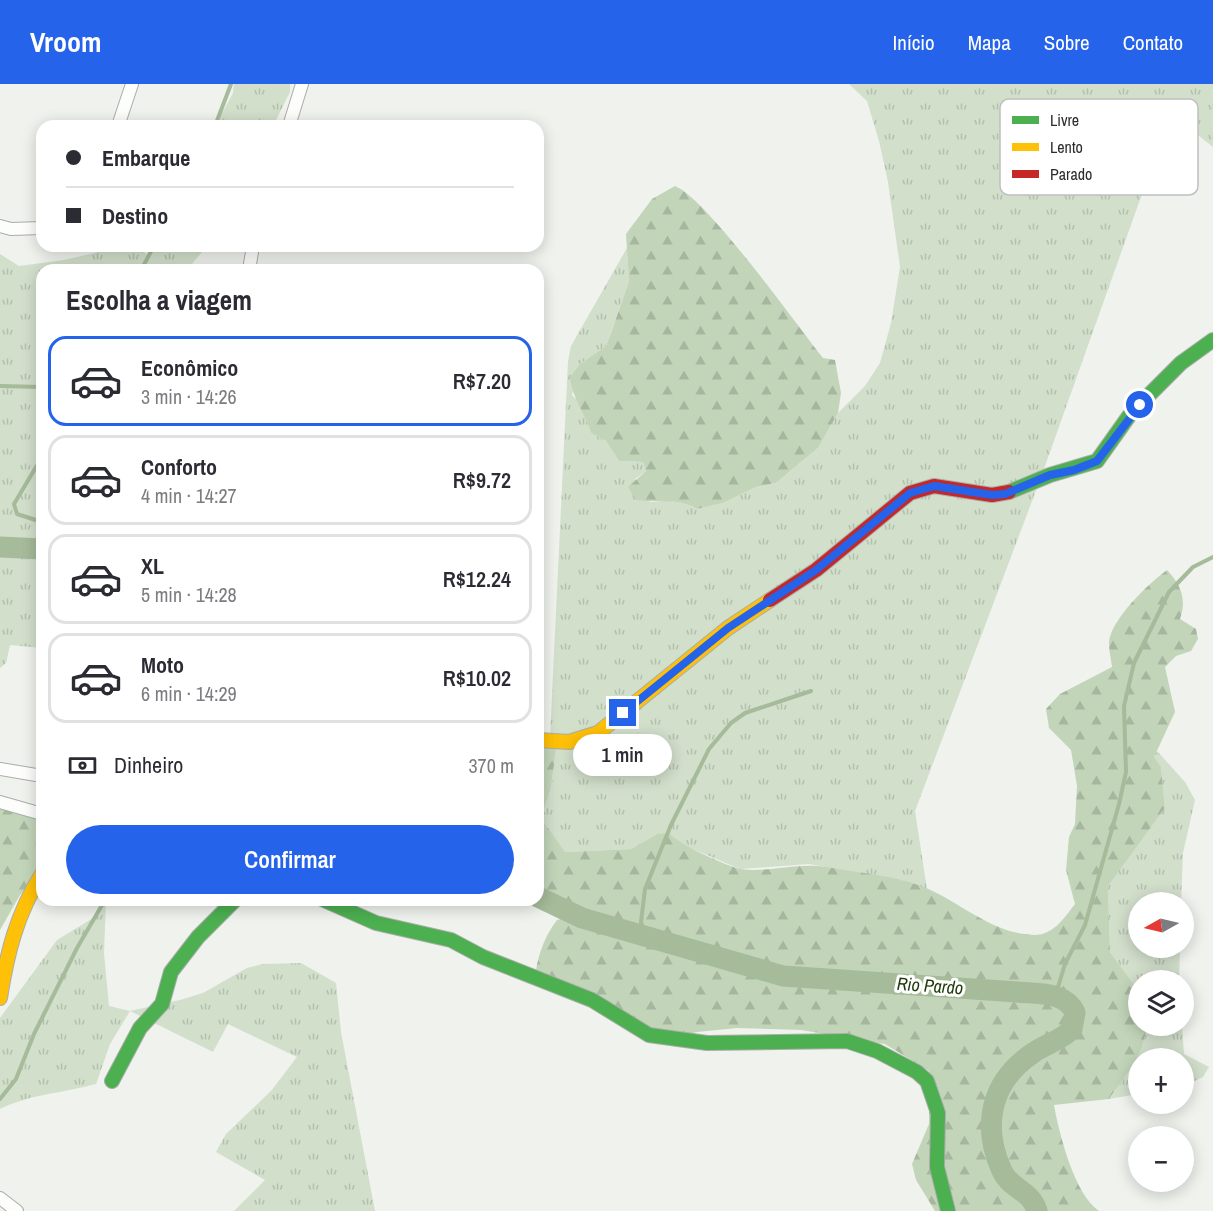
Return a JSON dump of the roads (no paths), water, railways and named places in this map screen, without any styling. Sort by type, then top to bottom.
[{"type":"street","points":[[120,120],[132,84]]},
{"type":"street","points":[[291,120],[302,84]]},
{"type":"street","points":[[0,226],[11,229],[36,228]]},
{"type":"street","points":[[544,741],[569,742],[598,733],[728,628],[816,570],[910,493],[934,486],[992,495],[1005,494],[1050,475],[1074,470],[1097,461],[1129,417],[1150,394],[1180,363],[1213,340]]},
{"type":"street","points":[[0,769],[36,775]]},
{"type":"street","points":[[0,802],[36,812]]},
{"type":"street","points":[[0,998],[9,939],[36,883]]},
{"type":"street","points":[[112,1082],[140,1028],[162,1004],[171,972],[198,937],[229,906]]},
{"type":"street","points":[[338,906],[376,923],[433,934],[451,940],[483,957],[592,1000],[649,1035],[707,1043],[847,1041],[877,1051],[917,1072],[927,1082],[933,1095],[938,1113],[937,1167],[948,1211]]},
{"type":"street","points":[[0,1198],[17,1211]]},
{"type":"waterway","points":[[217,120],[231,84]]},
{"type":"waterway","points":[[144,264],[151,252]]},
{"type":"waterway","points":[[0,386],[36,387]]},
{"type":"waterway","points":[[36,467],[14,504],[17,514],[36,520]]},
{"type":"waterway","name":"Rio Pardo","points":[[0,547],[36,549]]},
{"type":"waterway","points":[[1055,997],[1065,964],[1085,925],[1119,804],[1126,772],[1124,706],[1134,663],[1169,592],[1193,567],[1213,557]]},
{"type":"waterway","points":[[645,935],[641,922],[645,889],[671,825],[709,749],[731,723],[745,713],[811,691]]},
{"type":"waterway","name":"Rio Pardo","points":[[544,900],[582,918],[783,976],[1042,994],[1065,1001],[1075,1013],[1072,1029],[1019,1064],[1007,1077],[994,1105],[992,1137],[1002,1171],[1010,1182],[1030,1198],[1037,1211]]},
{"type":"waterway","points":[[0,1099],[16,1079],[34,1034],[77,948],[102,906]]}]
